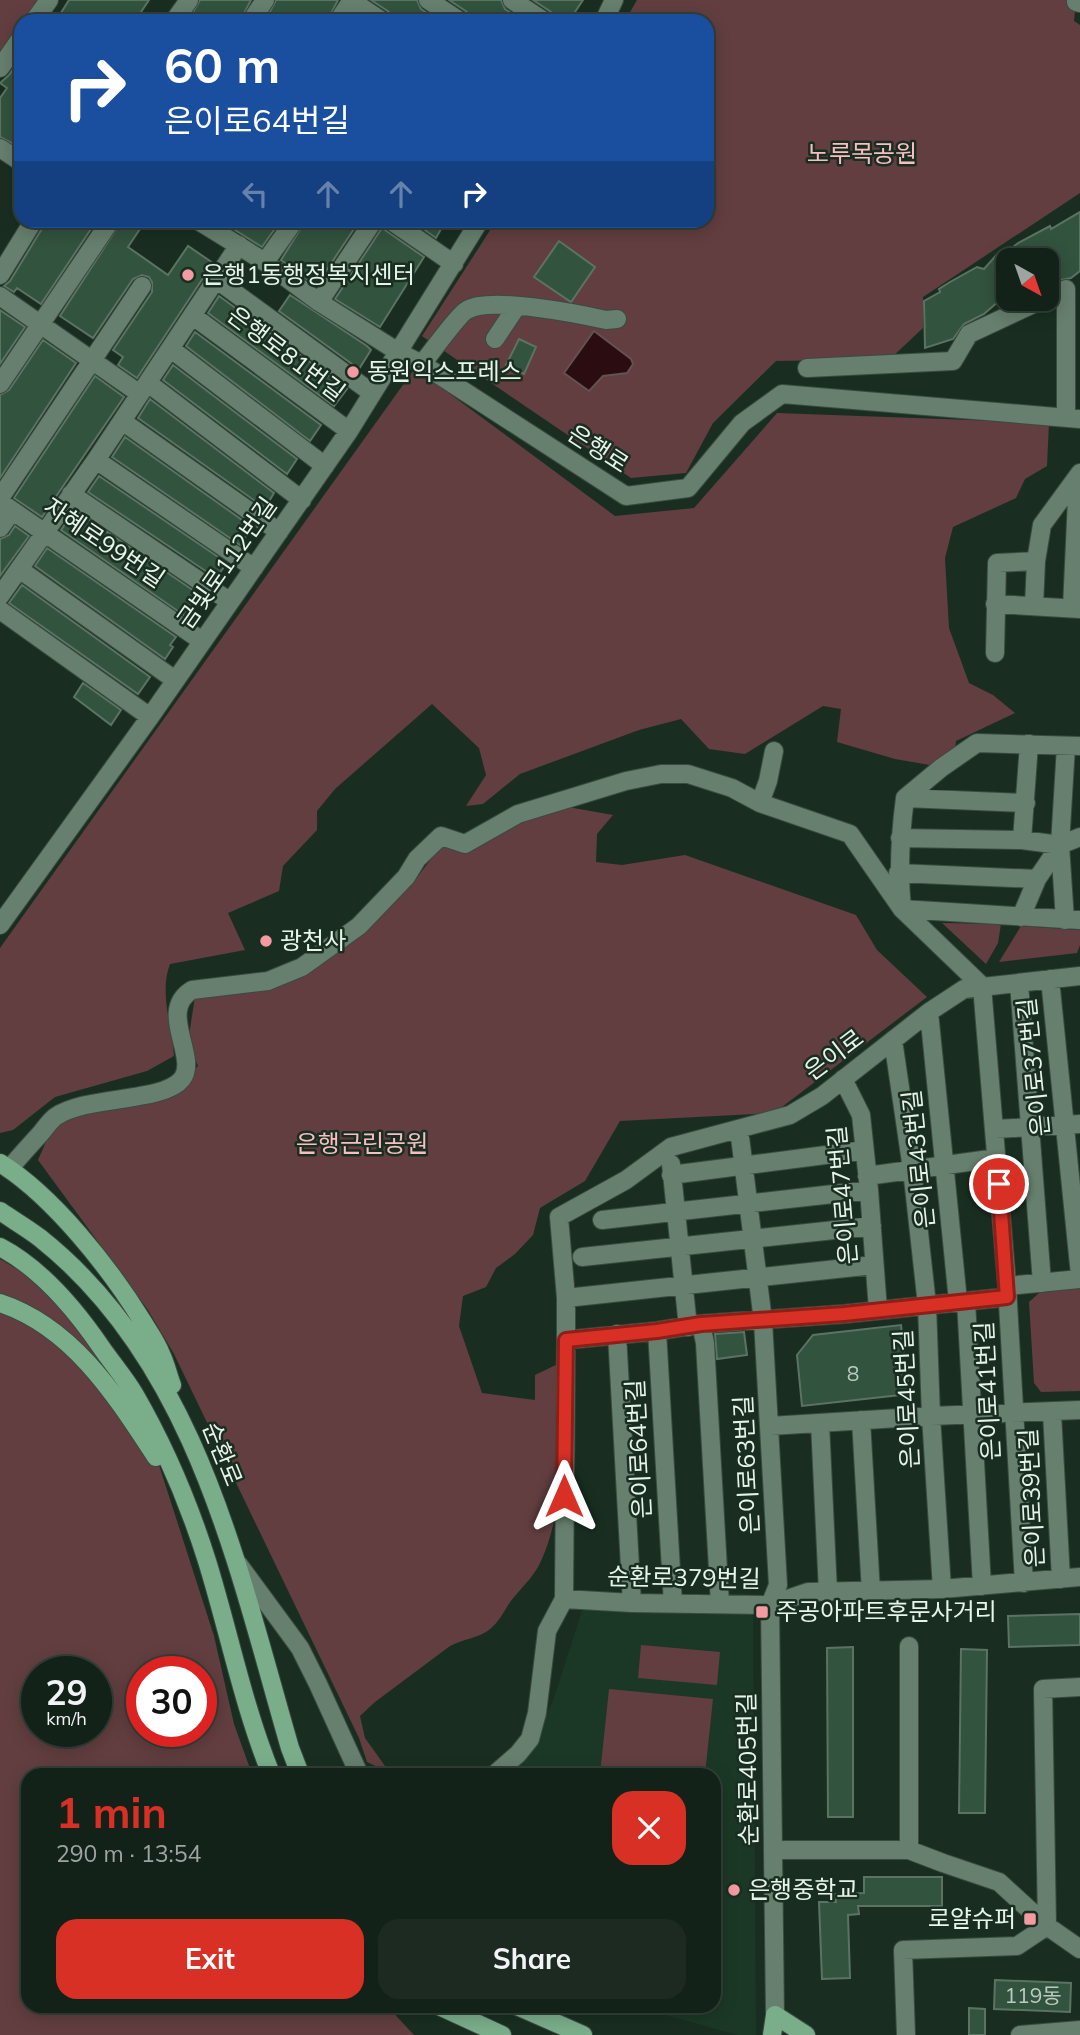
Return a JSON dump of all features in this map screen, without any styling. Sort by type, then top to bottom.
[{"type":"main road","points":[[5,1166],[52,1208],[92,1251],[127,1296],[161,1352],[187,1431]]},
{"type":"main road","name":"순환로","points":[[0,1211],[40,1238],[87,1281],[134,1339],[160,1379],[187,1431],[225,1525],[298,1768]]},
{"type":"main road","points":[[0,1247],[43,1279],[79,1315],[134,1393],[163,1448],[207,1562],[254,1732],[269,1768]]},
{"type":"main road","points":[[0,1303],[43,1322],[102,1380],[124,1407],[187,1506]]},
{"type":"main road","points":[[454,2013],[502,2035]]},
{"type":"main road","points":[[533,2013],[583,2035]]},
{"type":"main road","points":[[774,2035],[775,2015],[806,2035]]},
{"type":"street","points":[[352,0],[372,14]]},
{"type":"street","points":[[428,0],[449,14]]},
{"type":"street","points":[[512,0],[533,14]]},
{"type":"street","points":[[0,68],[14,50]]},
{"type":"street","points":[[0,275],[29,228]]},
{"type":"street","points":[[0,384],[106,228]]},
{"type":"street","name":"은행로","points":[[211,228],[265,262],[319,302],[422,363],[626,496],[688,488],[742,423],[782,394],[1073,418]]},
{"type":"street","points":[[265,262],[289,228]]},
{"type":"street","points":[[319,302],[369,228]]},
{"type":"street","points":[[402,228],[454,264]]},
{"type":"street","name":"금빛로112번길","points":[[0,925],[302,500],[400,352],[475,228]]},
{"type":"street","name":"은행로81번길","points":[[0,596],[96,460],[239,245]]},
{"type":"street","name":"은행로81번길","points":[[217,280],[372,393]]},
{"type":"street","points":[[4,503],[92,360],[142,286]]},
{"type":"street","points":[[1073,286],[1073,418]]},
{"type":"street","points":[[0,296],[92,360],[144,389],[302,500]]},
{"type":"street","points":[[422,363],[467,310],[485,306],[517,306],[606,320],[617,319]]},
{"type":"street","points":[[495,339],[517,306]]},
{"type":"street","points":[[807,368],[953,360],[969,334],[1017,312]]},
{"type":"street","name":"은행로81번길","points":[[193,316],[349,431]]},
{"type":"street","points":[[171,349],[325,466]]},
{"type":"street","points":[[122,421],[279,532]]},
{"type":"street","points":[[96,460],[254,568]]},
{"type":"street","points":[[995,604],[1076,609],[1079,475]]},
{"type":"street","points":[[1034,606],[1036,561],[1042,525],[1079,475]]},
{"type":"street","points":[[71,494],[229,601]]},
{"type":"street","name":"자혜로99번길","points":[[0,528],[4,503],[202,641]]},
{"type":"street","points":[[995,653],[997,563],[1036,561]]},
{"type":"street","points":[[19,569],[175,680]]},
{"type":"street","points":[[0,610],[150,716]]},
{"type":"street","points":[[977,743],[1073,746],[1060,845],[1072,920],[902,909],[898,873],[905,798],[977,743]]},
{"type":"street","points":[[1022,840],[1029,744]]},
{"type":"street","points":[[760,803],[774,751]]},
{"type":"street","points":[[5,1166],[55,1117],[96,1101],[169,1088],[182,1078],[186,1069],[178,1014],[181,996],[192,990],[268,981],[302,967],[359,926],[442,836],[465,844],[518,814],[626,781],[661,774],[688,774],[732,788],[760,803],[850,834],[902,909],[982,986]]},
{"type":"street","points":[[905,798],[1026,803]]},
{"type":"street","points":[[900,838],[1022,840],[1060,845],[1080,837]]},
{"type":"street","points":[[1021,917],[1037,879],[1060,845]]},
{"type":"street","points":[[898,873],[1037,879]]},
{"type":"street","name":"은이로","points":[[671,1147],[790,1115],[822,1097],[929,1012],[964,989],[1080,976]]},
{"type":"street","name":"은이로37번길","points":[[1050,979],[1072,1125],[1080,1277]]},
{"type":"street","points":[[1019,983],[1042,1283]]},
{"type":"street","name":"은이로41번길","points":[[982,986],[1007,1292],[1024,1583]]},
{"type":"street","name":"은이로43번길","points":[[929,1012],[974,1415],[982,1586]]},
{"type":"street","name":"은이로45번길","points":[[894,1041],[927,1305],[942,1589]]},
{"type":"street","name":"은이로47번길","points":[[843,1079],[861,1115],[878,1310]]},
{"type":"street","points":[[995,1129],[1072,1125]]},
{"type":"street","name":"은이로63번길","points":[[739,1129],[763,1321],[770,1426],[778,1585],[770,1605]]},
{"type":"street","points":[[671,1147],[671,1175],[684,1284],[694,1325]]},
{"type":"street","points":[[502,1768],[530,1739],[537,1713],[547,1631],[564,1599],[566,1298],[559,1217],[626,1180],[671,1147]]},
{"type":"street","points":[[671,1175],[864,1150]]},
{"type":"street","points":[[601,1220],[750,1203],[868,1183],[912,1169],[997,1158]]},
{"type":"street","points":[[582,1258],[872,1226]]},
{"type":"street","points":[[566,1298],[874,1265]]},
{"type":"street","points":[[566,1340],[694,1325],[763,1321],[962,1301],[1080,1277]]},
{"type":"street","name":"은이로63번길","points":[[694,1325],[705,1343],[720,1604]]},
{"type":"street","name":"은이로64번길","points":[[657,1331],[673,1604]]},
{"type":"street","name":"은이로64번길","points":[[617,1334],[632,1604]]},
{"type":"street","points":[[770,1426],[1080,1410]]},
{"type":"street","name":"은이로39번길","points":[[1052,1413],[1062,1580]]},
{"type":"street","points":[[861,1420],[871,1591]]},
{"type":"street","points":[[820,1423],[828,1592]]},
{"type":"street","points":[[234,1559],[300,1648],[356,1768]]},
{"type":"street","name":"순환로379번길","points":[[564,1599],[632,1604],[770,1605],[808,1592],[942,1589],[1080,1577]]},
{"type":"street","name":"순환로405번길","points":[[770,1605],[775,2015]]},
{"type":"street","points":[[909,1646],[909,1850]]},
{"type":"street","points":[[1047,1926],[1043,1689],[1080,1688]]},
{"type":"street","points":[[774,1850],[909,1850],[999,1882],[1047,1926],[1080,1949]]},
{"type":"street","points":[[906,2035],[903,1950],[1017,1946],[1047,1926]]},
{"type":"street","points":[[1020,2035],[1080,2030]]},
{"type":"shaded area","points":[[594,331],[631,359],[633,364],[627,373],[603,376],[589,391],[564,373]]},
{"type":"shaded area","name":"은행중학교","points":[[583,1608],[753,1612],[756,2035],[738,2035],[658,2013],[721,2013],[721,1768],[512,1768],[538,1733],[553,1701]]},
{"type":"green space","points":[[0,0],[49,0],[39,14],[14,14],[14,48],[0,68]]},
{"type":"green space","name":"노루목공원","points":[[637,0],[1076,0],[1074,21],[1080,25],[1080,193],[923,297],[923,328],[890,359],[776,361],[713,423],[686,473],[631,478],[422,336],[491,228],[714,228],[714,14],[629,14]]},
{"type":"green space","points":[[415,368],[615,516],[694,508],[777,413],[1049,423],[1047,466],[1025,479],[1016,498],[953,527],[945,558],[949,628],[969,683],[993,695],[1015,713],[956,741],[953,769],[895,759],[837,742],[841,709],[823,706],[745,754],[709,749],[681,719],[639,730],[520,774],[483,804],[466,806],[486,775],[479,748],[432,704],[335,789],[317,811],[317,830],[283,866],[279,891],[228,913],[245,950],[170,964],[166,998],[174,1056],[147,1071],[55,1097],[13,1130],[0,1133],[0,948]]},
{"type":"green space","name":"은행근린공원","points":[[534,801],[613,815],[597,834],[596,862],[622,865],[685,855],[856,915],[877,950],[927,997],[774,1113],[620,1121],[585,1181],[540,1208],[533,1235],[515,1254],[496,1268],[486,1287],[463,1296],[459,1326],[482,1393],[535,1400],[535,1375],[558,1364],[560,1464],[556,1513],[539,1566],[493,1626],[480,1635],[450,1646],[360,1716],[365,1738],[386,1768],[380,1768],[367,1762],[359,1738],[174,1354],[148,1310],[38,1160],[55,1121],[182,1083],[198,1066],[188,1042],[196,990],[262,974],[319,966],[347,943],[358,924],[410,887],[451,832],[468,841]]},
{"type":"green space","points":[[942,923],[1001,924],[998,943],[986,964]]},
{"type":"green space","points":[[1021,926],[1080,930],[1077,953],[999,962]]},
{"type":"green space","points":[[0,1259],[59,1294],[130,1375],[214,1636],[234,1724],[250,1768],[21,1768],[21,2013],[394,2013],[414,2035],[0,2035]]},
{"type":"green space","points":[[1080,1287],[1080,1391],[1041,1392],[1034,1383],[1029,1302],[1039,1293]]},
{"type":"green space","points":[[641,1645],[720,1652],[717,1685],[638,1678]]},
{"type":"green space","points":[[609,1689],[713,1699],[706,1768],[601,1768]]},
{"type":"building","points":[[69,0],[149,0],[140,14],[60,14]]},
{"type":"building","points":[[200,0],[251,0],[244,14],[192,14]]},
{"type":"building","points":[[276,0],[338,0],[331,14],[269,14]]},
{"type":"building","points":[[371,0],[417,0],[421,9],[428,14],[390,14]]},
{"type":"building","points":[[449,0],[501,0],[505,9],[512,14],[468,14]]},
{"type":"building","points":[[533,0],[583,0],[574,14],[551,12]]},
{"type":"building","points":[[14,68],[14,144],[0,137],[0,98],[7,88],[0,83]]},
{"type":"building","points":[[1080,212],[1080,271],[1071,278],[1059,280],[1059,248],[1012,248],[1050,226],[1051,229]]},
{"type":"building","points":[[42,228],[92,228],[41,304],[17,288],[14,292],[4,286],[10,281]]},
{"type":"building","points":[[117,228],[141,228],[128,247],[168,275],[188,246],[213,263],[137,378],[118,365],[123,357],[113,350],[152,292],[149,277],[142,275],[133,279],[93,338],[60,316]]},
{"type":"building","points":[[232,228],[275,228],[262,247]]},
{"type":"building","points":[[301,228],[355,228],[316,286],[281,260]]},
{"type":"building","points":[[382,228],[424,257],[380,327],[335,299]]},
{"type":"building","points":[[422,228],[442,228],[436,238]]},
{"type":"building","points":[[559,241],[595,267],[571,302],[534,277]]},
{"type":"building","points":[[996,256],[996,304],[984,314],[964,324],[953,339],[925,348],[924,301],[977,267],[984,269]]},
{"type":"building","points":[[290,295],[371,350],[359,369],[279,311]]},
{"type":"building","points":[[219,296],[347,389],[334,406],[208,313]]},
{"type":"building","points":[[0,310],[25,327],[0,364]]},
{"type":"building","points":[[195,332],[321,425],[310,441],[186,346]]},
{"type":"building","points":[[519,339],[536,347],[524,374],[506,365]]},
{"type":"building","points":[[43,340],[76,363],[0,478],[0,395],[9,390]]},
{"type":"building","points":[[173,365],[297,459],[287,474],[163,380]]},
{"type":"building","points":[[95,376],[124,397],[42,517],[14,498]]},
{"type":"building","points":[[150,399],[274,493],[265,508],[138,418]]},
{"type":"building","points":[[125,437],[252,527],[240,545],[112,457]]},
{"type":"building","points":[[99,476],[227,563],[216,578],[88,492]]},
{"type":"building","points":[[75,510],[203,597],[188,618],[61,530]]},
{"type":"building","points":[[15,526],[29,536],[0,576],[0,539],[9,535]]},
{"type":"building","points":[[47,548],[176,637],[165,659],[35,566]]},
{"type":"building","points":[[22,585],[150,677],[138,694],[9,603]]},
{"type":"building","points":[[83,683],[121,710],[111,725],[74,697]]},
{"type":"building","points":[[901,1325],[909,1394],[802,1406],[797,1355],[813,1335]]},
{"type":"building","points":[[744,1332],[747,1355],[717,1359],[715,1334]]},
{"type":"building","points":[[1080,1614],[1080,1645],[1009,1647],[1008,1616]]},
{"type":"building","points":[[853,1647],[853,1817],[828,1817],[827,1648]]},
{"type":"building","points":[[961,1649],[987,1650],[985,1813],[959,1813]]},
{"type":"building","points":[[864,1877],[942,1877],[942,1906],[858,1906],[859,1914],[848,1915],[850,1978],[822,1979],[819,1902],[836,1902],[835,1894],[864,1893]]},
{"type":"building","points":[[995,1980],[1071,1983],[1070,2012],[994,2009]]},
{"type":"building","points":[[969,2008],[985,2009],[985,2035],[969,2035]]},
{"type":"place","name":"은행1동행정복지센터","points":[[188,275]]},
{"type":"place","name":"동원익스프레스","points":[[353,372]]},
{"type":"place","name":"광천사","points":[[266,941]]},
{"type":"place","name":"주공아파트후문사거리","points":[[762,1612]]},
{"type":"place","name":"은행중학교","points":[[734,1890]]},
{"type":"place","name":"로얄슈퍼","points":[[1030,1919]]},
{"type":"route","points":[[564,1496],[566,1340],[701,1324],[844,1314],[1007,1297],[999,1184]]}]
